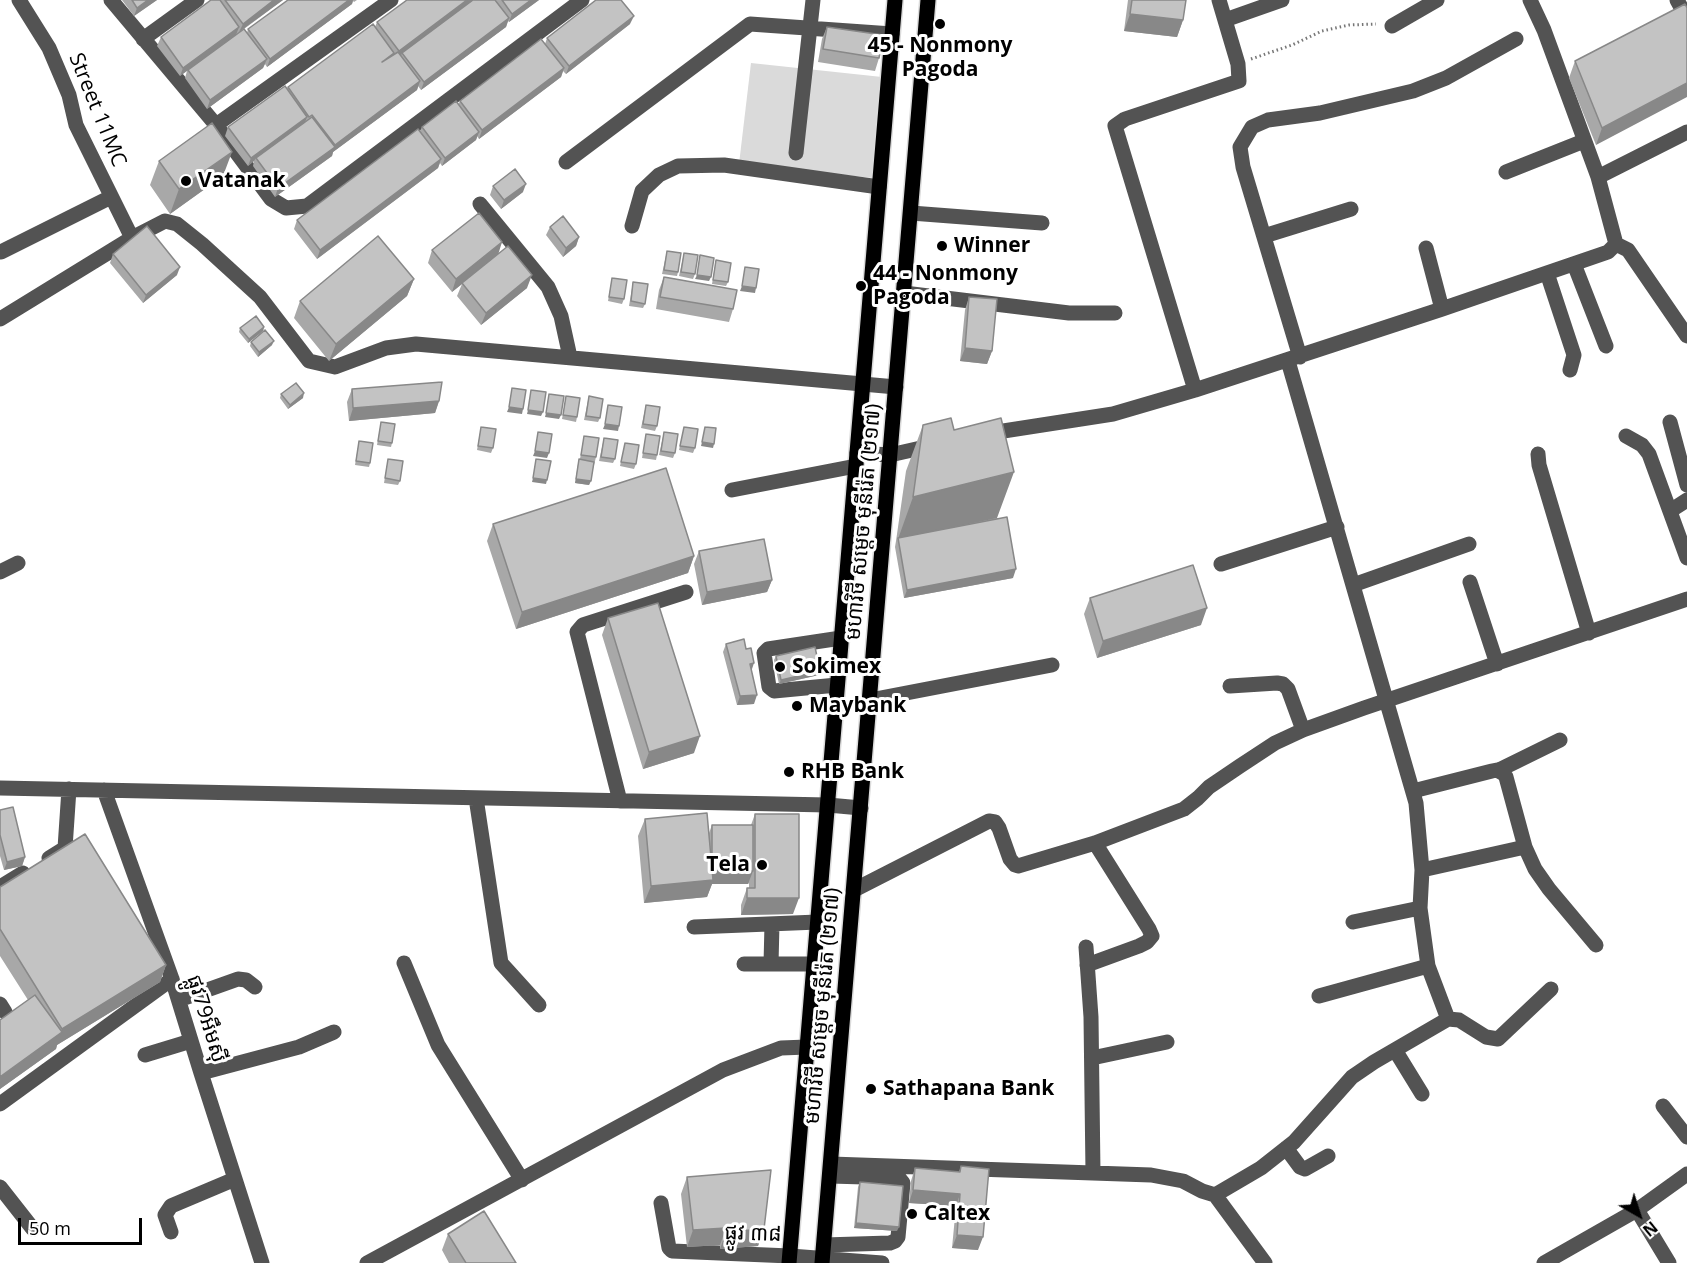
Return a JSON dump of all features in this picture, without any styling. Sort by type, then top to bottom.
[{"type":"main road","name":"មហាវិថី សម្តេច មុនីរ៉េត (២១៧)","points":[[789,1259],[895,0]]},
{"type":"main road","name":"មហាវិថី សម្តេច មុនីរ៉េត (២១៧)","points":[[823,1255],[928,0]]},
{"type":"street","name":"Street 11MC","points":[[19,0],[49,48],[69,95],[76,125],[132,238]]},
{"type":"street","points":[[111,0],[216,125],[271,199],[286,208],[307,206],[582,0]]},
{"type":"street","points":[[143,39],[196,0]]},
{"type":"street","points":[[216,125],[391,0]]},
{"type":"street","points":[[796,153],[813,0]]},
{"type":"street","points":[[1195,390],[1115,126],[1125,119],[1239,82],[1238,64],[1219,0]]},
{"type":"street","points":[[1225,20],[1282,0]]},
{"type":"street","points":[[1392,26],[1437,0]]},
{"type":"street","points":[[1530,0],[1544,30],[1598,177],[1616,244],[1628,250],[1687,336]]},
{"type":"street","points":[[1677,0],[1687,18]]},
{"type":"street","points":[[566,162],[750,24],[892,34]]},
{"type":"street","points":[[1448,1019],[1428,966],[1420,908],[1422,870],[1416,802],[1337,527],[1264,236],[1243,167],[1240,147],[1252,127],[1268,120],[1320,113],[1413,91],[1446,78],[1516,39]]},
{"type":"street","points":[[1598,177],[1687,132]]},
{"type":"street","points":[[1506,172],[1584,141]]},
{"type":"street","points":[[632,226],[642,191],[659,175],[678,166],[724,165],[879,187]]},
{"type":"street","points":[[2,252],[111,197]]},
{"type":"street","points":[[480,204],[548,287],[561,316],[570,357]]},
{"type":"street","points":[[1264,236],[1351,209]]},
{"type":"street","points":[[911,213],[1042,223]]},
{"type":"street","points":[[0,318],[132,238],[165,221],[177,224],[260,297],[309,361],[335,368],[386,348],[416,344],[896,387]]},
{"type":"street","points":[[971,437],[1113,414],[1195,390],[1294,359],[1574,264],[1608,252],[1616,244]]},
{"type":"street","points":[[1426,248],[1442,309]]},
{"type":"street","points":[[1574,264],[1606,346]]},
{"type":"street","points":[[1547,273],[1574,355],[1570,370]]},
{"type":"street","points":[[904,293],[1069,313],[1115,313]]},
{"type":"street","points":[[1670,422],[1687,485]]},
{"type":"street","points":[[1626,436],[1645,447],[1687,558]]},
{"type":"street","points":[[732,490],[856,459],[948,442]]},
{"type":"street","points":[[1538,454],[1539,465],[1589,633]]},
{"type":"street","points":[[1670,511],[1687,500]]},
{"type":"street","points":[[1221,564],[1337,527]]},
{"type":"street","points":[[1353,585],[1468,544]]},
{"type":"street","points":[[0,572],[18,563]]},
{"type":"street","points":[[1470,582],[1497,664]]},
{"type":"street","points":[[620,801],[577,632],[583,625],[686,592]]},
{"type":"street","points":[[854,890],[989,821],[995,822],[999,828],[1010,860],[1015,866],[1095,843],[1184,809],[1209,787],[1240,766],[1275,743],[1304,730],[1687,599]]},
{"type":"street","points":[[837,685],[774,691],[769,687],[764,653],[768,649],[841,638]]},
{"type":"street","points":[[870,700],[1052,665]]},
{"type":"street","points":[[1230,686],[1277,682],[1283,684],[1288,689],[1304,730]]},
{"type":"street","points":[[1501,772],[1501,769],[1560,740]]},
{"type":"street","points":[[1413,791],[1492,771],[1501,772],[1506,777],[1525,847],[1535,869],[1596,945]]},
{"type":"street","points":[[0,788],[828,805],[861,808]]},
{"type":"street","points":[[0,887],[65,848],[69,789]]},
{"type":"street","name":"ផ្លូវ79អឹមស៊ី","points":[[104,790],[172,979],[262,1263]]},
{"type":"street","points":[[476,798],[501,963],[539,1005]]},
{"type":"street","points":[[1087,965],[1139,946],[1152,936],[1095,843]]},
{"type":"street","points":[[1422,870],[1525,847]]},
{"type":"street","points":[[1353,922],[1420,908]]},
{"type":"street","points":[[694,927],[818,922]]},
{"type":"street","points":[[771,964],[772,924]]},
{"type":"street","points":[[1086,947],[1091,1017],[1094,1173]]},
{"type":"street","points":[[404,963],[438,1045],[522,1180]]},
{"type":"street","points":[[744,964],[814,964]]},
{"type":"street","points":[[1318,996],[1428,966]]},
{"type":"street","points":[[0,1104],[172,979]]},
{"type":"street","points":[[179,1000],[238,979],[246,980],[255,987]]},
{"type":"street","points":[[1215,1196],[1261,1168],[1294,1142],[1352,1077],[1395,1050],[1448,1019],[1459,1020],[1486,1037],[1498,1039],[1551,989]]},
{"type":"street","points":[[201,1073],[299,1047],[334,1032]]},
{"type":"street","points":[[145,1055],[191,1041]]},
{"type":"street","points":[[1092,1058],[1167,1042]]},
{"type":"street","points":[[367,1263],[723,1070],[781,1048],[807,1047]]},
{"type":"street","points":[[1395,1050],[1422,1094]]},
{"type":"street","points":[[1663,1106],[1687,1137]]},
{"type":"street","points":[[1286,1148],[1300,1167],[1305,1169],[1328,1156]]},
{"type":"street","points":[[830,1170],[1094,1173],[1151,1175],[1184,1181],[1215,1196],[1265,1263]]},
{"type":"street","points":[[823,1255],[895,1241],[898,1237],[903,1183],[899,1178],[830,1170]]},
{"type":"street","points":[[1544,1263],[1637,1210],[1687,1174]]},
{"type":"street","points":[[171,1232],[165,1215],[171,1206],[235,1179]]},
{"type":"street","points":[[0,1187],[33,1229]]},
{"type":"street","name":"ផ្លូវ ៣៨","points":[[662,1203],[669,1248],[672,1251],[789,1259],[823,1255],[882,1263]]},
{"type":"street","points":[[1637,1210],[1669,1263]]},
{"type":"path","points":[[1238,64],[1292,45],[1322,31],[1372,23],[1392,26]]},
{"type":"shaded area","points":[[751,63],[882,77],[873,178],[739,164]]},
{"type":"building","points":[[132,0],[148,0],[137,8]]},
{"type":"building","points":[[211,0],[220,0],[239,27],[183,68],[161,37]]},
{"type":"building","points":[[225,0],[274,0],[243,24]]},
{"type":"building","points":[[288,0],[349,0],[270,59],[248,29]]},
{"type":"building","points":[[407,0],[467,0],[399,51],[377,22]]},
{"type":"building","points":[[473,0],[495,0],[509,18],[424,82],[402,53]]},
{"type":"building","points":[[502,0],[531,0],[512,14]]},
{"type":"building","points":[[596,0],[621,0],[634,16],[569,66],[547,38]]},
{"type":"building","points":[[1132,0],[1186,0],[1183,20],[1130,14]]},
{"type":"building","points":[[1685,4],[1687,8],[1687,83],[1602,128],[1575,61]]},
{"type":"building","points":[[373,24],[394,53],[382,62],[398,52],[420,81],[335,145],[312,115],[309,117],[288,87]]},
{"type":"building","points":[[827,27],[883,35],[879,58],[823,49]]},
{"type":"building","points":[[244,29],[267,59],[210,100],[188,70]]},
{"type":"building","points":[[541,39],[564,68],[482,130],[460,101]]},
{"type":"building","points":[[285,86],[307,117],[251,158],[228,127]]},
{"type":"building","points":[[456,101],[479,132],[445,158],[422,127]]},
{"type":"building","points":[[312,117],[335,147],[278,188],[256,158]]},
{"type":"building","points":[[212,123],[232,152],[179,189],[159,161]]},
{"type":"building","points":[[418,129],[441,159],[320,250],[297,220]]},
{"type":"building","points":[[515,169],[526,184],[504,200],[493,186]]},
{"type":"building","points":[[479,213],[502,242],[456,279],[432,250]]},
{"type":"building","points":[[563,216],[579,237],[566,248],[550,227]]},
{"type":"building","points":[[147,226],[180,267],[146,295],[113,254]]},
{"type":"building","points":[[378,236],[414,279],[336,344],[300,301]]},
{"type":"building","points":[[508,246],[532,275],[486,313],[462,283]]},
{"type":"building","points":[[667,251],[681,253],[678,272],[664,270]]},
{"type":"building","points":[[684,253],[698,255],[695,274],[681,272]]},
{"type":"building","points":[[700,255],[714,258],[711,277],[697,275]]},
{"type":"building","points":[[716,260],[731,263],[728,282],[713,280]]},
{"type":"building","points":[[745,267],[759,269],[756,288],[742,286]]},
{"type":"building","points":[[664,277],[737,290],[733,309],[660,297]]},
{"type":"building","points":[[612,278],[627,280],[624,299],[609,297]]},
{"type":"building","points":[[633,282],[648,284],[645,304],[631,301]]},
{"type":"building","points":[[969,297],[997,299],[992,351],[965,348]]},
{"type":"building","points":[[256,316],[264,327],[249,339],[240,328]]},
{"type":"building","points":[[265,330],[274,341],[259,352],[251,342]]},
{"type":"building","points":[[442,382],[439,401],[353,408],[352,389]]},
{"type":"building","points":[[296,383],[304,393],[290,405],[281,394]]},
{"type":"building","points":[[512,388],[526,390],[523,409],[509,407]]},
{"type":"building","points":[[531,390],[546,392],[543,412],[528,410]]},
{"type":"building","points":[[549,394],[564,396],[561,415],[546,413]]},
{"type":"building","points":[[566,396],[580,398],[577,417],[563,415]]},
{"type":"building","points":[[589,396],[603,399],[600,418],[586,416]]},
{"type":"building","points":[[608,405],[622,407],[619,426],[605,424]]},
{"type":"building","points":[[646,405],[660,407],[657,426],[643,424]]},
{"type":"building","points":[[951,418],[954,430],[1001,418],[1014,472],[913,497],[923,425]]},
{"type":"building","points":[[381,422],[395,424],[392,443],[378,441]]},
{"type":"building","points":[[481,427],[496,429],[493,448],[478,446]]},
{"type":"building","points":[[684,427],[698,429],[695,448],[680,446]]},
{"type":"building","points":[[705,427],[716,428],[714,444],[702,442]]},
{"type":"building","points":[[538,432],[552,434],[549,453],[535,451]]},
{"type":"building","points":[[664,432],[678,434],[675,453],[661,451]]},
{"type":"building","points":[[646,434],[660,436],[657,455],[643,453]]},
{"type":"building","points":[[584,436],[599,438],[596,457],[581,455]]},
{"type":"building","points":[[604,438],[618,440],[615,459],[601,457]]},
{"type":"building","points":[[359,441],[373,443],[370,463],[356,461]]},
{"type":"building","points":[[625,443],[639,445],[636,464],[621,462]]},
{"type":"building","points":[[388,459],[403,461],[400,481],[385,478]]},
{"type":"building","points":[[536,459],[551,461],[547,480],[533,478]]},
{"type":"building","points":[[579,459],[594,462],[591,481],[576,479]]},
{"type":"building","points":[[666,468],[694,556],[522,612],[493,524]]},
{"type":"building","points":[[1007,517],[1016,569],[907,590],[898,538]]},
{"type":"building","points":[[764,539],[772,580],[707,592],[699,551]]},
{"type":"building","points":[[1193,565],[1207,608],[1103,641],[1090,598]]},
{"type":"building","points":[[658,603],[700,736],[649,752],[608,618]]},
{"type":"building","points":[[744,639],[746,649],[751,648],[754,663],[750,664],[757,695],[740,696],[726,644]]},
{"type":"building","points":[[815,647],[820,671],[781,680],[776,656]]},
{"type":"building","points":[[13,807],[25,857],[7,862],[0,835],[0,810]]},
{"type":"building","points":[[707,813],[713,880],[651,886],[645,819]]},
{"type":"building","points":[[755,814],[799,814],[799,898],[747,898],[747,888],[755,888]]},
{"type":"building","points":[[712,825],[753,825],[753,871],[712,871]]},
{"type":"building","points":[[85,834],[166,965],[62,1029],[0,929],[0,887]]},
{"type":"building","points":[[35,995],[62,1032],[0,1077],[0,1020]]},
{"type":"building","points":[[961,1166],[989,1169],[983,1237],[957,1235],[960,1194],[913,1190],[915,1168],[960,1172]]},
{"type":"building","points":[[771,1170],[764,1229],[726,1232],[726,1228],[693,1230],[687,1177]]},
{"type":"building","points":[[860,1182],[903,1186],[899,1227],[856,1223]]},
{"type":"building","points":[[484,1211],[516,1263],[466,1263],[448,1234]]},
{"type":"place","name":"45 - Nonmony Pagoda","points":[[940,24]]},
{"type":"place","name":"Vatanak","points":[[186,181]]},
{"type":"place","name":"Winner","points":[[942,246]]},
{"type":"place","name":"44 - Nonmony Pagoda","points":[[861,286]]},
{"type":"place","name":"Sokimex","points":[[780,667]]},
{"type":"place","name":"Maybank","points":[[797,706]]},
{"type":"place","name":"RHB Bank","points":[[789,772]]},
{"type":"place","name":"Tela","points":[[762,865]]},
{"type":"place","name":"Sathapana Bank","points":[[871,1089]]},
{"type":"place","name":"Caltex","points":[[912,1214]]}]
